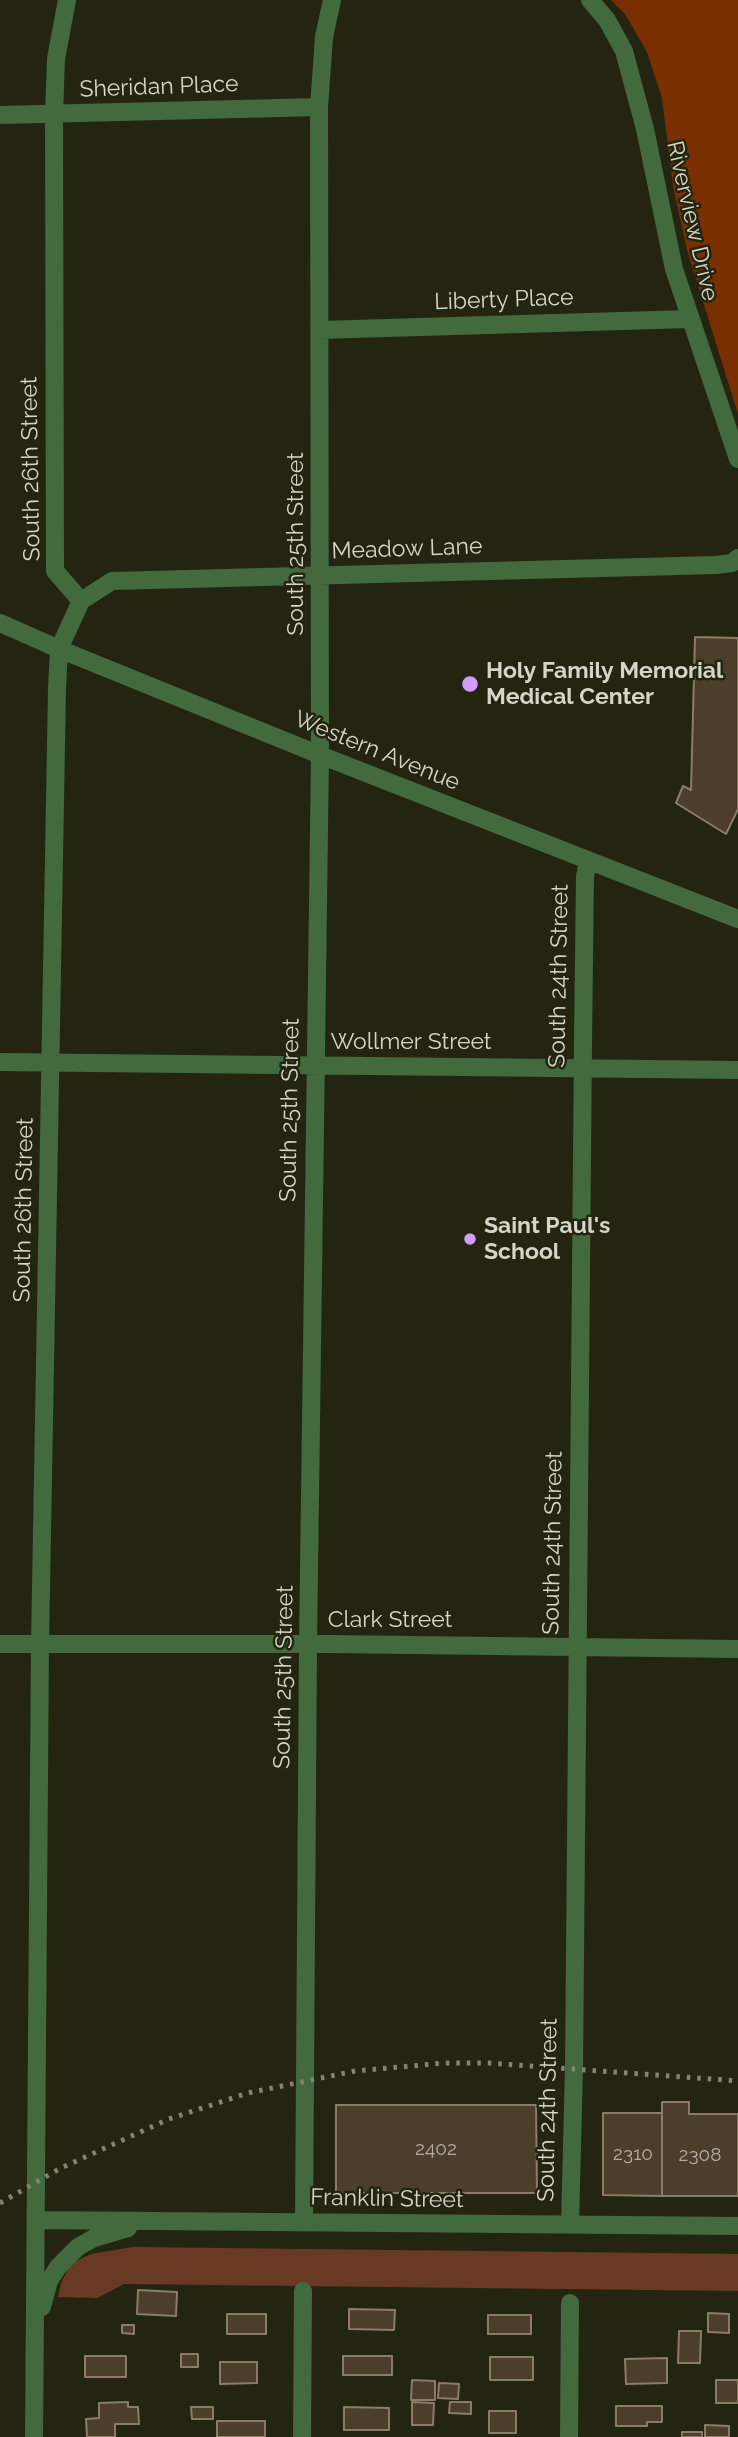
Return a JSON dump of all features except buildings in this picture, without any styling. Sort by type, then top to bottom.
[{"type":"street","name":"South 26th Street","points":[[34,2437],[40,1644],[57,689],[59,649],[81,601],[55,571],[54,115],[56,59],[67,0]]},
{"type":"street","name":"South 25th Street","points":[[303,2222],[320,755],[319,107],[322,48],[332,0]]},
{"type":"street","name":"Riverview Drive","points":[[590,0],[607,20],[624,51],[645,129],[674,268],[738,460]]},
{"type":"street","name":"Sheridan Place","points":[[0,116],[319,107]]},
{"type":"street","name":"Liberty Place","points":[[320,330],[689,319]]},
{"type":"street","name":"Meadow Lane","points":[[81,601],[111,581],[716,565],[732,563],[738,558]]},
{"type":"street","name":"Western Avenue","points":[[0,623],[320,755],[738,919]]},
{"type":"street","name":"South 24th Street","points":[[570,2225],[582,1068],[585,888],[588,861]]},
{"type":"street","name":"Wollmer Street","points":[[0,1062],[738,1070]]},
{"type":"street","name":"Clark Street","points":[[0,1644],[738,1649]]},
{"type":"street","name":"Franklin Street","points":[[36,2220],[738,2227]]},
{"type":"street","points":[[35,2356],[44,2295],[58,2267],[78,2247],[94,2238],[112,2231],[167,2221]]},
{"type":"street","points":[[302,2437],[303,2291]]},
{"type":"street","points":[[569,2437],[570,2302]]},
{"type":"shaded area","points":[[611,0],[738,0],[738,414],[687,250],[673,186],[662,98],[647,52],[625,14]]},
{"type":"shaded area","points":[[133,2247],[738,2254],[738,2291],[124,2284],[97,2298],[58,2297],[68,2269],[76,2261],[91,2254]]},
{"type":"railway","points":[[0,2203],[61,2168],[169,2119],[248,2093],[355,2071],[445,2063],[489,2063],[738,2081]]},
{"type":"place","name":"Holy Family Memorial Medical Center","points":[[470,684]]},
{"type":"place","name":"Saint Paul's School","points":[[470,1239]]}]
